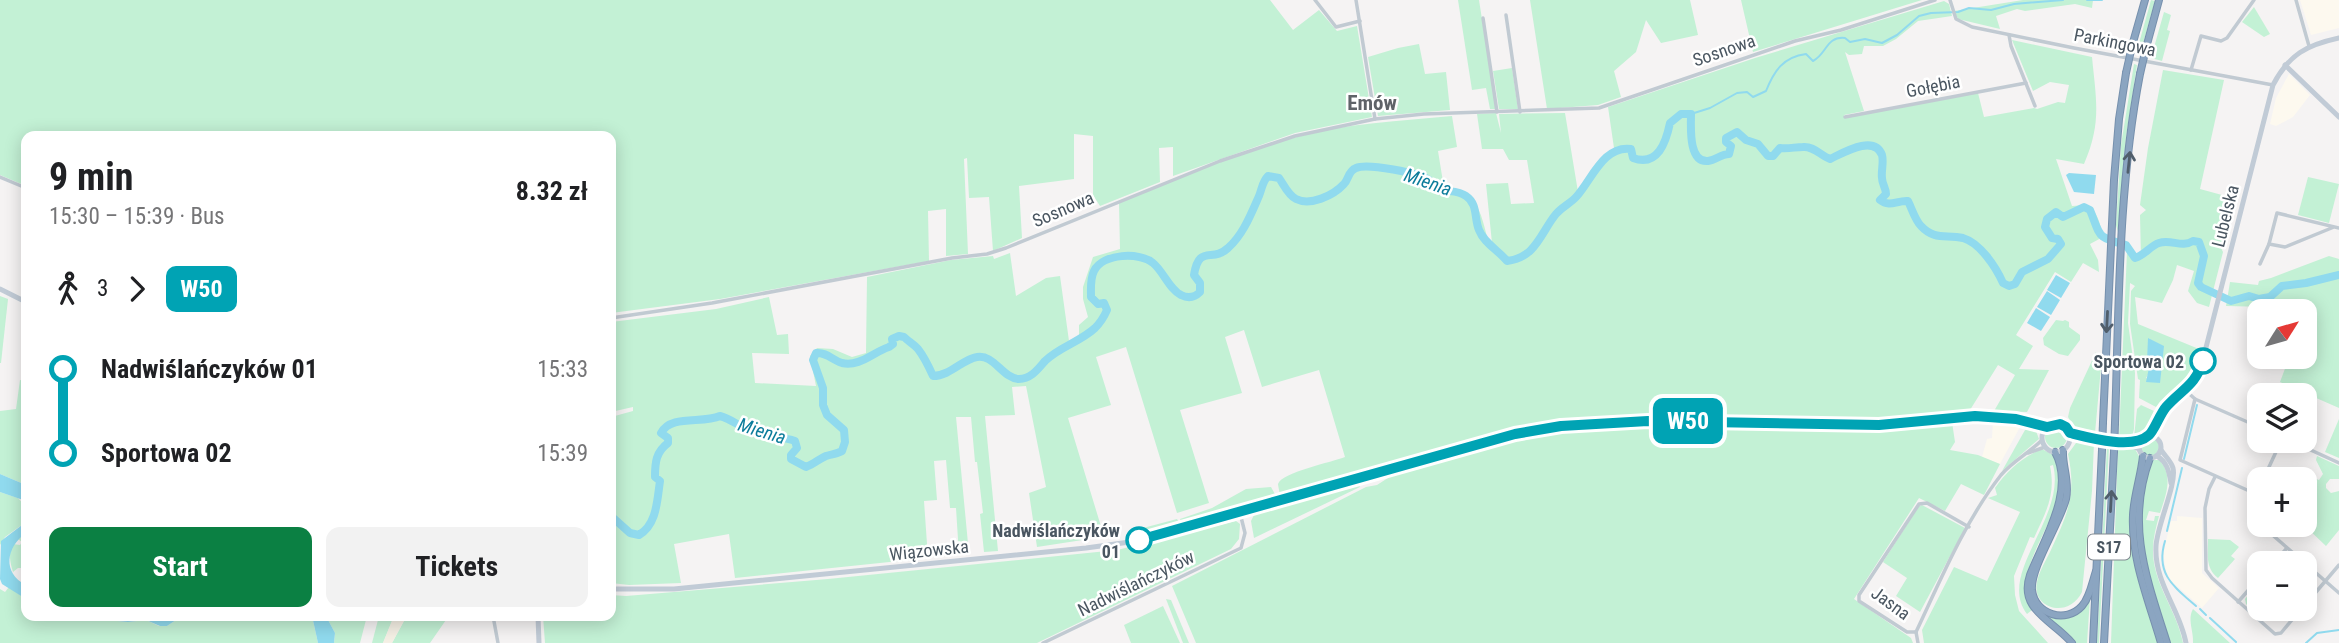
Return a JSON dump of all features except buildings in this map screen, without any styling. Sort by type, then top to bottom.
[{"type":"highway","name":"S17","points":[[2093,643],[2110,254],[2119,119],[2126,73],[2144,0]]},
{"type":"highway","name":"S17","points":[[2104,643],[2123,230],[2134,112],[2140,74],[2159,0]]},
{"type":"highway","points":[[2063,450],[2067,495],[2035,574],[2032,589],[2034,596],[2047,613],[2066,616],[2074,613],[2085,602],[2096,571]]},
{"type":"highway","points":[[2054,452],[2061,476],[2061,495],[2027,588],[2035,610],[2072,643]]},
{"type":"highway","points":[[2150,454],[2134,498],[2134,547],[2161,643]]},
{"type":"highway","points":[[2150,454],[2140,496],[2139,540],[2143,567],[2167,643]]},
{"type":"main road","name":"Lubelska","points":[[2153,437],[2157,421],[2167,406],[2195,380],[2200,370],[2273,85],[2285,65],[2309,46],[2339,38]]},
{"type":"main road","points":[[2285,65],[2339,117]]},
{"type":"main road","points":[[0,289],[21,300]]},
{"type":"main road","name":"Wiązowska","points":[[616,589],[674,589],[1086,548],[1146,539],[1515,434],[1550,427],[1648,421],[1879,425],[1969,416],[2001,417],[2047,427]]},
{"type":"main road","points":[[2031,423],[2042,437],[2045,447],[2054,452],[2063,450],[2070,441],[2070,433],[2060,424],[2047,427],[2042,437]]},
{"type":"main road","points":[[2070,433],[2123,442],[2153,437],[2161,443],[2150,454]]},
{"type":"main road","points":[[2070,441],[2086,437]]},
{"type":"main road","points":[[2140,441],[2150,454]]},
{"type":"main road","points":[[2123,442],[2171,463],[2174,471],[2157,534],[2156,559],[2161,581],[2183,628],[2186,643]]},
{"type":"main road","points":[[537,621],[539,643]]},
{"type":"street","points":[[1315,0],[1336,27],[1360,21]]},
{"type":"street","points":[[1356,0],[1375,119]]},
{"type":"street","name":"Sosnowa","points":[[616,316],[712,303],[952,258],[987,254],[1220,161],[1295,136],[1375,119],[1424,114],[1599,108],[1795,41],[1841,30],[1935,0]]},
{"type":"street","name":"Parkingowa","points":[[1950,0],[1957,22],[1972,27],[2273,85]]},
{"type":"street","points":[[2191,71],[2201,36],[2221,41],[2227,38],[2254,0]]},
{"type":"street","points":[[2296,0],[2309,46]]},
{"type":"street","points":[[1506,15],[1520,111]]},
{"type":"street","points":[[1483,18],[1497,112]]},
{"type":"street","points":[[2008,35],[2035,106]]},
{"type":"street","name":"Gołębia","points":[[1845,117],[2026,83]]},
{"type":"street","points":[[0,177],[21,186]]},
{"type":"street","points":[[2260,264],[2269,244],[2277,212],[2337,227]]},
{"type":"street","points":[[2269,244],[2285,247],[2337,227]]},
{"type":"street","points":[[2185,390],[2195,399],[2247,421]]},
{"type":"street","points":[[2195,399],[2180,460],[2247,490]]},
{"type":"street","name":"Jasna","points":[[1969,527],[1927,503],[1919,504],[1859,595],[1860,601],[1907,632],[1916,632],[1969,527],[2001,476],[2042,437]]},
{"type":"street","name":"Jasna","points":[[2020,457],[2045,447]]},
{"type":"street","points":[[2317,453],[2339,463]]},
{"type":"street","points":[[2215,477],[2205,508],[2206,570],[2247,609]]},
{"type":"street","name":"Nadwiślańczyków","points":[[1043,643],[1241,548],[1245,533],[1240,513]]},
{"type":"street","points":[[2275,537],[2339,593]]},
{"type":"street","points":[[2317,590],[2339,565]]},
{"type":"street","points":[[2238,601],[2247,591]]},
{"type":"street","points":[[495,621],[498,643]]},
{"type":"street","points":[[2261,621],[2278,634],[2290,621]]},
{"type":"street","points":[[1916,632],[1918,643]]},
{"type":"shaded area","points":[[2300,0],[2339,0],[2339,28],[2311,35]]},
{"type":"shaded area","points":[[2289,74],[2310,95],[2293,117],[2276,126],[2270,124],[2276,98]]},
{"type":"shaded area","points":[[1993,421],[2020,427],[2000,464],[1982,457],[1987,439],[1992,438]]},
{"type":"shaded area","points":[[2177,516],[2202,518],[2202,573],[2219,588],[2202,608],[2171,581],[2166,572],[2163,553],[2171,521],[2177,521]]},
{"type":"green space","points":[[0,0],[1270,0],[1293,30],[1319,10],[1337,31],[1357,26],[1372,117],[1295,133],[1173,176],[1173,147],[1159,148],[1160,182],[1100,206],[1093,195],[1093,136],[1074,134],[1074,179],[1019,186],[1022,238],[993,251],[989,197],[969,198],[967,158],[964,159],[968,254],[946,256],[946,209],[928,211],[929,261],[720,299],[616,312],[616,131],[21,131],[21,184],[0,175]]},
{"type":"green space","points":[[1458,0],[1479,0],[1496,109],[1490,109],[1486,88],[1472,90]]},
{"type":"green space","points":[[1530,0],[1690,0],[1698,35],[1661,43],[1646,20],[1636,52],[1614,71],[1621,97],[1598,105],[1547,109]]},
{"type":"green space","points":[[1741,0],[1922,0],[1753,52]]},
{"type":"green space","points":[[2023,0],[2093,0],[2092,8],[2075,4],[2025,11],[2017,9],[1996,16],[2000,29],[1958,19],[1954,11]]},
{"type":"green space","points":[[2151,0],[2155,1],[2140,54],[2136,54]]},
{"type":"green space","points":[[1944,1],[1949,4],[1952,16],[1918,21],[1883,46],[1864,46],[1862,54],[1849,55],[1845,52],[1864,111],[1844,115],[1844,118],[1978,93],[1984,117],[2037,109],[2058,102],[2065,103],[2069,85],[2050,82],[2033,91],[2012,40],[2092,57],[2096,111],[2090,149],[2084,164],[2056,159],[2072,206],[2086,206],[2098,218],[2103,237],[2090,244],[2098,260],[2099,272],[2083,263],[2071,282],[2055,272],[2016,335],[2033,346],[2019,369],[2049,370],[2027,412],[1994,411],[2015,375],[1998,365],[1970,410],[1879,419],[1648,415],[1557,422],[1511,430],[1280,496],[1278,484],[1288,475],[1345,457],[1319,370],[1262,387],[1244,330],[1225,337],[1242,393],[1180,410],[1209,503],[1177,513],[1126,347],[1096,357],[1111,405],[1068,418],[1102,537],[1037,547],[1029,493],[1046,487],[1026,386],[1012,387],[1015,415],[985,416],[998,551],[984,552],[980,514],[983,513],[971,417],[956,417],[969,554],[959,555],[956,508],[950,508],[946,460],[934,461],[937,500],[924,501],[928,558],[735,578],[729,534],[674,544],[681,583],[616,584],[616,416],[633,411],[633,407],[616,411],[616,321],[716,309],[769,297],[777,335],[788,334],[789,354],[752,353],[755,383],[816,386],[810,356],[817,348],[833,349],[852,357],[866,353],[867,277],[951,260],[993,256],[994,259],[1010,253],[1016,296],[1046,278],[1060,276],[1069,341],[1079,337],[1079,325],[1088,317],[1083,287],[1093,257],[1120,249],[1119,203],[1207,167],[1274,143],[1316,132],[1452,116],[1457,147],[1438,151],[1444,188],[1461,191],[1473,200],[1480,212],[1488,240],[1492,243],[1486,184],[1508,183],[1511,204],[1534,203],[1527,160],[1509,160],[1503,149],[1482,149],[1477,114],[1496,113],[1501,133],[1499,114],[1565,113],[1578,192],[1608,152],[1614,148],[1608,107],[1755,58]]},
{"type":"green space","points":[[2254,7],[2270,34],[2264,37],[2242,22]]},
{"type":"green space","points":[[2164,12],[2171,15],[2162,61],[2151,58]]},
{"type":"green space","points":[[1419,44],[1425,74],[1446,72],[1450,110],[1378,116],[1368,57]]},
{"type":"green space","points":[[2134,64],[2137,65],[2126,137],[2118,232],[2116,225],[2121,145]]},
{"type":"green space","points":[[1512,68],[1518,109],[1499,109],[1493,71]]},
{"type":"green space","points":[[2163,70],[2224,80],[2200,189],[2233,198],[2209,307],[2197,303],[2188,291],[2194,271],[2177,265],[2162,303],[2135,297],[2138,324],[2199,349],[2188,377],[2156,407],[2139,398],[2140,380],[2130,324],[2131,291],[2135,286],[2130,283],[2128,323],[2135,373],[2134,429],[2132,437],[2119,437],[2127,251],[2135,261],[2141,258],[2140,215],[2146,210],[2140,205]],"holes":[[[2149,338],[2160,383],[2146,378],[2149,373]]]},
{"type":"green space","points":[[2308,177],[2339,184],[2329,223],[2298,215]]},
{"type":"green space","points":[[2329,256],[2339,259],[2339,408],[2317,398],[2317,383],[2280,382],[2285,369],[2317,369],[2317,299],[2247,299],[2247,306],[2226,306],[2230,282],[2258,285],[2259,281]]},
{"type":"green space","points":[[0,296],[8,299],[1,363],[0,363]]},
{"type":"green space","points":[[2056,320],[2069,322],[2069,327],[2080,335],[2080,340],[2068,356],[2044,345],[2043,338]]},
{"type":"green space","points":[[2096,352],[2096,366],[2101,367],[2095,433],[2076,431],[2068,417],[2070,408]]},
{"type":"green space","points":[[20,380],[21,483],[0,474],[0,411],[16,409]]},
{"type":"green space","points":[[2141,405],[2154,411],[2146,429],[2134,437],[2137,409]]},
{"type":"green space","points":[[2339,419],[2339,458],[2325,452]]},
{"type":"green space","points":[[1952,422],[1955,442],[1950,450],[1978,455],[2000,464],[1984,495],[1961,484],[1945,511],[1919,498],[1854,599],[1911,638],[1913,643],[1196,643],[1172,586],[1391,476],[1536,435],[1643,426],[1872,431]]},
{"type":"green space","points":[[2056,426],[2064,429],[2067,437],[2064,445],[2056,448],[2048,445],[2045,437],[2048,429]]},
{"type":"green space","points":[[2029,428],[2036,431],[2039,439],[2002,471],[2025,430]]},
{"type":"green space","points":[[2150,438],[2156,441],[2159,447],[2156,453],[2150,456],[2144,453],[2141,447],[2144,441]]},
{"type":"green space","points":[[2094,442],[2092,491],[2082,592],[2076,601],[2068,606],[2052,607],[2040,598],[2037,582],[2069,505],[2071,469],[2068,454],[2076,443]]},
{"type":"green space","points":[[2120,444],[2135,449],[2140,458],[2130,532],[2138,581],[2158,643],[2111,643]]},
{"type":"green space","points":[[2107,446],[2109,446],[2097,643]]},
{"type":"green space","points":[[2042,449],[2055,456],[2059,490],[2052,514],[2028,570],[2027,598],[2032,610],[2027,614],[2020,598],[2020,581],[2050,505],[2055,485],[2053,465],[2050,466],[2052,486],[2046,511],[2034,538],[2030,537],[2014,576],[2019,611],[2048,643],[1924,643],[1922,630],[1954,567],[1987,581],[2020,512],[1988,498],[1997,495],[1995,488],[2015,465]]},
{"type":"green space","points":[[2317,456],[2339,466],[2339,479],[2330,479],[2326,488],[2331,493],[2339,491],[2339,530],[2326,546],[2317,537],[2317,479],[2323,474],[2316,460]]},
{"type":"green space","points":[[2153,460],[2159,460],[2164,466],[2167,485],[2160,513],[2149,511],[2146,520],[2154,521],[2155,516],[2159,516],[2153,549],[2156,573],[2176,619],[2183,643],[2169,643],[2144,557],[2142,503],[2149,466]]},
{"type":"green space","points":[[1359,485],[1360,487],[1254,538],[1251,521],[1254,515]]},
{"type":"green space","points":[[1271,487],[1276,496],[1182,523],[1180,519],[1212,508],[1246,489]]},
{"type":"green space","points":[[0,492],[21,501],[21,526],[5,537],[0,545]]},
{"type":"green space","points":[[1922,505],[1965,528],[1920,612],[1896,596],[1907,578],[1883,562]]},
{"type":"green space","points":[[1177,519],[1180,524],[1146,533],[1143,528]]},
{"type":"green space","points":[[1236,521],[1240,524],[1239,539],[1231,549],[1037,643],[545,643],[543,621],[616,621],[616,595],[828,579],[1117,550]]},
{"type":"green space","points":[[2208,539],[2230,540],[2239,547],[2231,556],[2235,559],[2218,578],[2209,565]]},
{"type":"green space","points":[[13,544],[20,545],[21,568],[13,572],[11,547]]},
{"type":"green space","points":[[9,587],[21,595],[21,621],[148,621],[167,626],[174,621],[313,621],[318,643],[0,643],[0,589],[5,592]]},
{"type":"green space","points":[[2090,598],[2087,643],[2076,643],[2041,612],[2057,617],[2069,617],[2079,611]]},
{"type":"green space","points":[[1166,599],[1171,600],[1189,643],[1183,643]]},
{"type":"green space","points":[[1163,606],[1180,643],[1131,643],[1124,625]]},
{"type":"green space","points":[[2193,609],[2230,643],[2193,643]]},
{"type":"green space","points":[[329,621],[366,621],[360,643],[334,643],[335,633]]},
{"type":"green space","points":[[378,621],[392,621],[383,643],[372,643]]},
{"type":"green space","points":[[404,621],[445,621],[430,643],[392,643]]},
{"type":"sand","points":[[392,621],[404,621],[392,643],[383,643]]},
{"type":"water","points":[[2066,175],[2096,175],[2094,194],[2074,192]]},
{"type":"water","points":[[2056,275],[2070,283],[2061,298],[2047,290]]},
{"type":"water","points":[[2047,291],[2060,300],[2051,315],[2037,307]]},
{"type":"water","points":[[2036,308],[2050,317],[2041,331],[2027,323]]},
{"type":"water","points":[[2148,338],[2164,346],[2160,383],[2146,382],[2150,363],[2147,361]]},
{"type":"water","points":[[0,474],[21,483],[21,499],[0,492]]},
{"type":"water","points":[[21,526],[21,537],[11,552],[10,567],[21,582],[21,596],[2,584],[0,579],[1,541]]},
{"type":"water","points":[[148,621],[174,621],[167,626]]},
{"type":"water","points":[[313,621],[329,621],[335,633],[334,643],[318,643]]},
{"type":"waterway","points":[[1691,114],[1710,108],[1737,93],[1747,92],[1753,97],[1766,91],[1772,77],[1785,62],[1806,54],[1813,61],[1830,43],[1839,38],[1850,42],[1865,39],[1882,43],[1897,35],[1919,16],[1931,13],[1958,12],[1969,8],[1991,10],[2014,4],[2063,0]]},
{"type":"waterway","points":[[2087,0],[2102,0]]},
{"type":"waterway","name":"Mienia","points":[[616,520],[630,533],[639,535],[649,525],[655,511],[660,481],[655,477],[656,462],[661,450],[668,443],[668,438],[661,433],[672,423],[724,417],[756,433],[795,441],[797,448],[791,459],[806,467],[842,451],[845,442],[844,430],[827,415],[823,405],[823,388],[813,360],[816,353],[842,363],[855,363],[889,347],[893,344],[892,339],[899,336],[918,349],[933,376],[945,373],[972,358],[983,357],[1013,378],[1023,379],[1101,322],[1107,310],[1104,303],[1098,304],[1091,297],[1091,284],[1094,271],[1105,261],[1122,256],[1147,259],[1157,266],[1177,293],[1187,297],[1196,295],[1200,292],[1200,283],[1194,275],[1199,260],[1222,252],[1238,237],[1268,176],[1279,178],[1288,192],[1302,201],[1321,199],[1334,192],[1356,168],[1382,168],[1424,177],[1436,188],[1459,192],[1470,199],[1481,235],[1507,261],[1517,259],[1531,250],[1556,214],[1577,196],[1613,152],[1631,149],[1633,158],[1642,160],[1655,156],[1663,145],[1670,123],[1681,114],[1691,114],[1692,143],[1697,156],[1702,160],[1708,161],[1729,154],[1731,146],[1726,142],[1726,138],[1737,132],[1746,140],[1758,144],[1768,156],[1773,156],[1780,148],[1807,147],[1830,159],[1865,145],[1878,149],[1883,158],[1882,180],[1886,194],[1880,200],[1890,204],[1908,201],[1917,221],[1926,231],[1969,241],[1987,256],[2003,283],[2009,286],[2015,284],[2022,272],[2048,259],[2061,244],[2058,239],[2052,238],[2045,227],[2047,219],[2056,212],[2063,217],[2084,207],[2090,210],[2101,235],[2126,245],[2135,258],[2159,243],[2199,242],[2204,256],[2198,283],[2231,301],[2249,296],[2259,299],[2270,297],[2282,286],[2339,275]]},
{"type":"waterway","points":[[2184,459],[2197,405]]},
{"type":"waterway","points":[[2167,531],[2182,468]]},
{"type":"waterway","points":[[2165,541],[2163,562],[2168,579],[2196,606]]},
{"type":"waterway","points":[[2200,609],[2206,615]]},
{"type":"waterway","points":[[2210,618],[2236,642]]},
{"type":"waterway","points":[[2306,643],[2317,633],[2339,630]]},
{"type":"bus line","name":"W50","points":[[1139,540],[1515,434],[1561,426],[1625,421],[1879,425],[1975,416],[2016,419],[2047,427],[2054,423],[2066,427],[2070,433],[2086,437],[2123,442],[2140,441],[2149,436],[2167,406],[2191,385],[2203,361]]},
{"type":"place","name":"Sportowa 02","points":[[2203,361]]},
{"type":"place","name":"Nadwiślańczyków 01","points":[[1139,540]]},
{"type":"district","name":"Emów","points":[[1372,103]]}]
